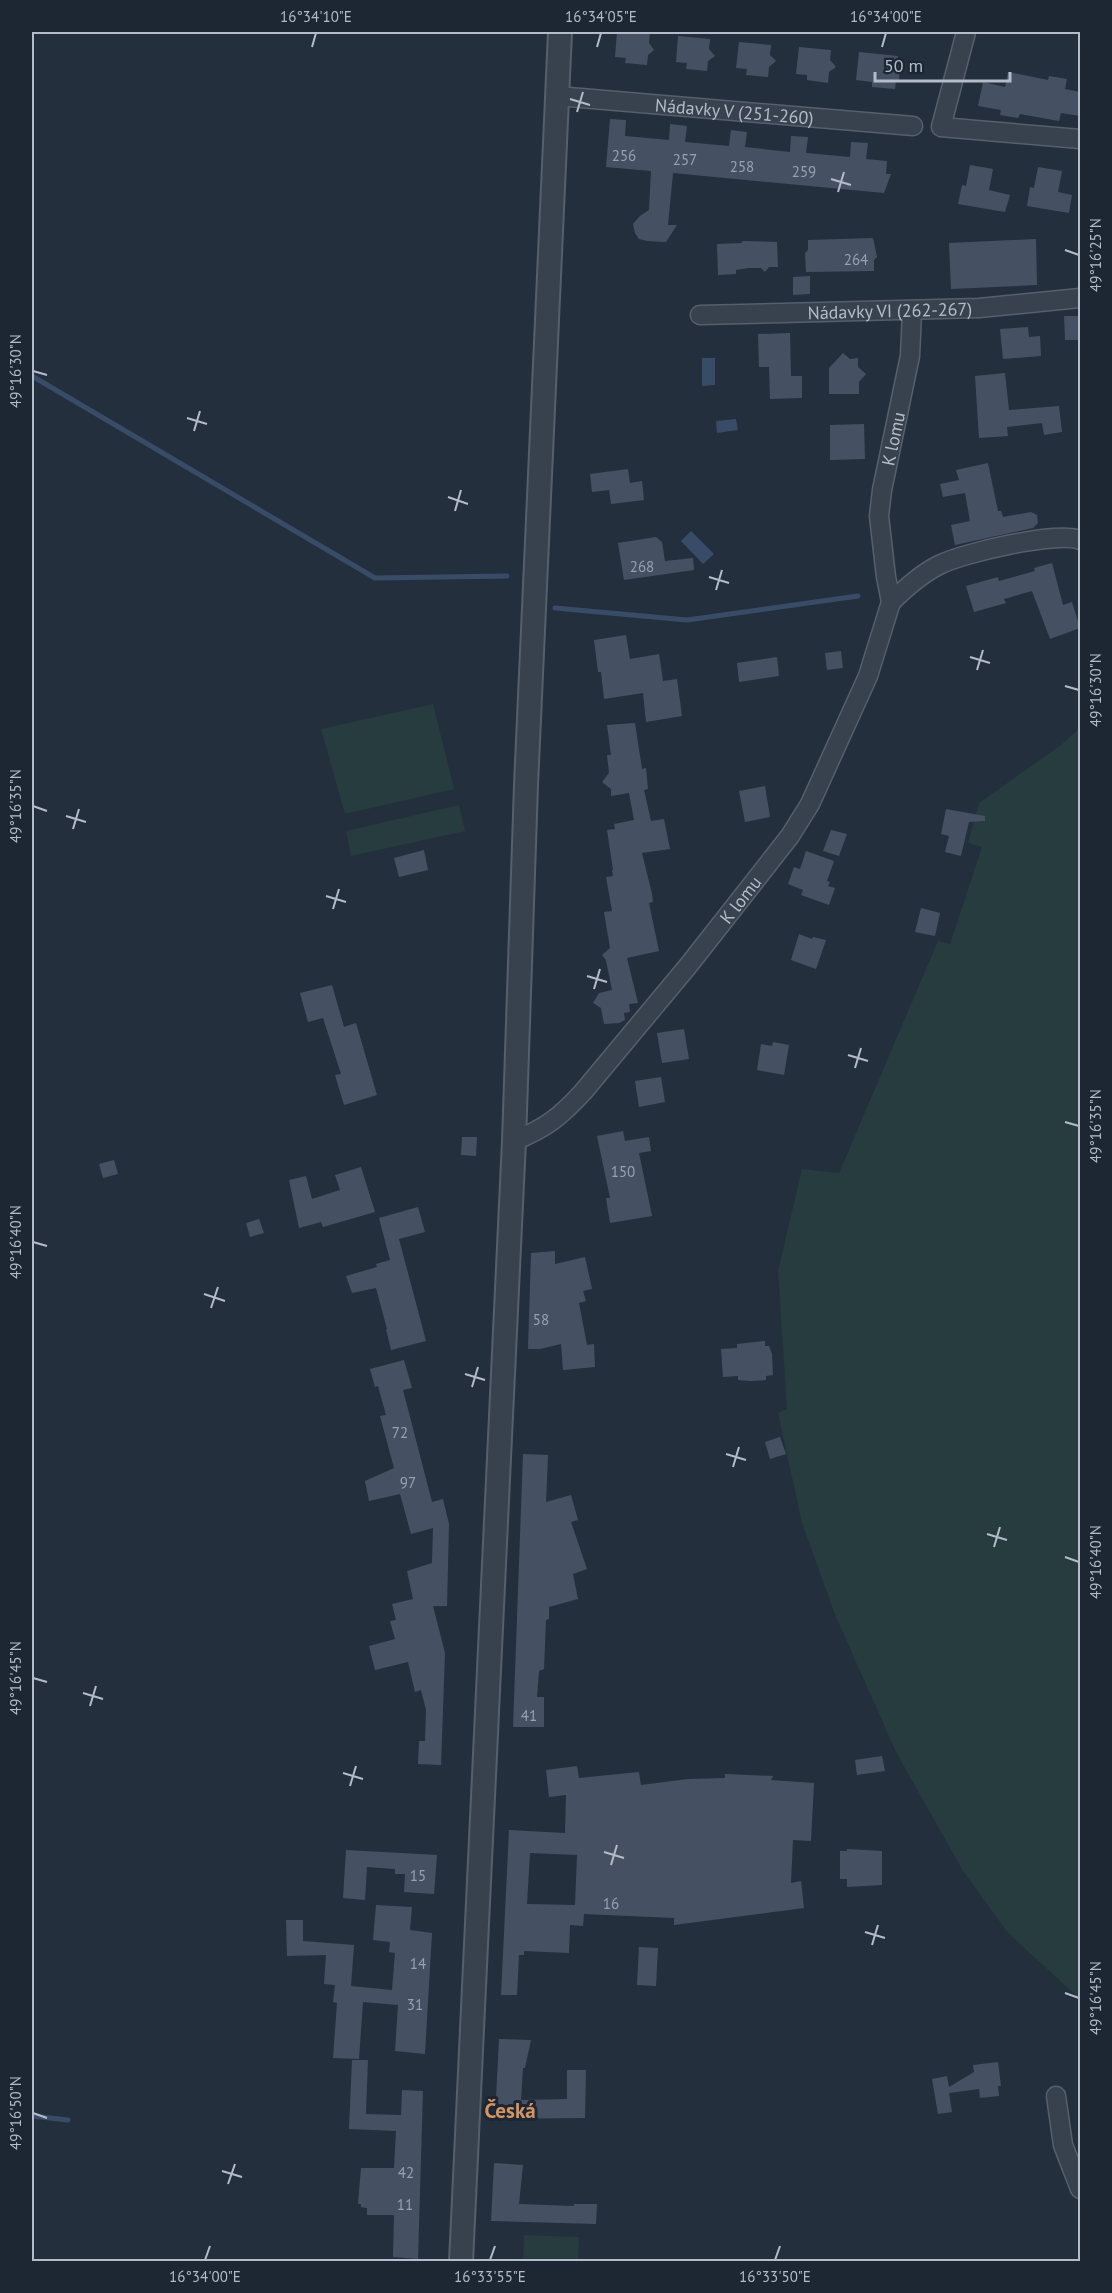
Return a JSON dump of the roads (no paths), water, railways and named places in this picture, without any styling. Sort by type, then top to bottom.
[{"type":"street","points":[[461,2262],[514,1141],[525,806],[560,32]]},
{"type":"street","points":[[966,32],[941,127],[1080,139]]},
{"type":"street","name":"Nádavky V (251-260)","points":[[557,96],[913,126]]},
{"type":"street","name":"Nádavky VI (262-267)","points":[[700,315],[979,308],[1080,298]]},
{"type":"street","name":"K lomu","points":[[514,1141],[545,1127],[578,1098],[790,836],[810,804],[868,676],[891,602],[879,516],[884,480],[910,356],[912,310]]},
{"type":"street","points":[[891,602],[925,573],[962,556],[1048,538],[1080,540]]},
{"type":"street","points":[[1056,2096],[1063,2145],[1080,2189]]},
{"type":"water","points":[[702,358],[715,358],[715,385],[702,386]]},
{"type":"water","points":[[736,419],[738,430],[717,433],[716,421]]},
{"type":"water","points":[[691,531],[714,554],[703,564],[681,541]]},
{"type":"waterway","points":[[32,376],[375,578],[507,576]]},
{"type":"waterway","points":[[555,608],[687,620],[858,596]]},
{"type":"waterway","points":[[32,2116],[68,2120]]},
{"type":"district","name":"Česká","points":[[510,2110]]}]
